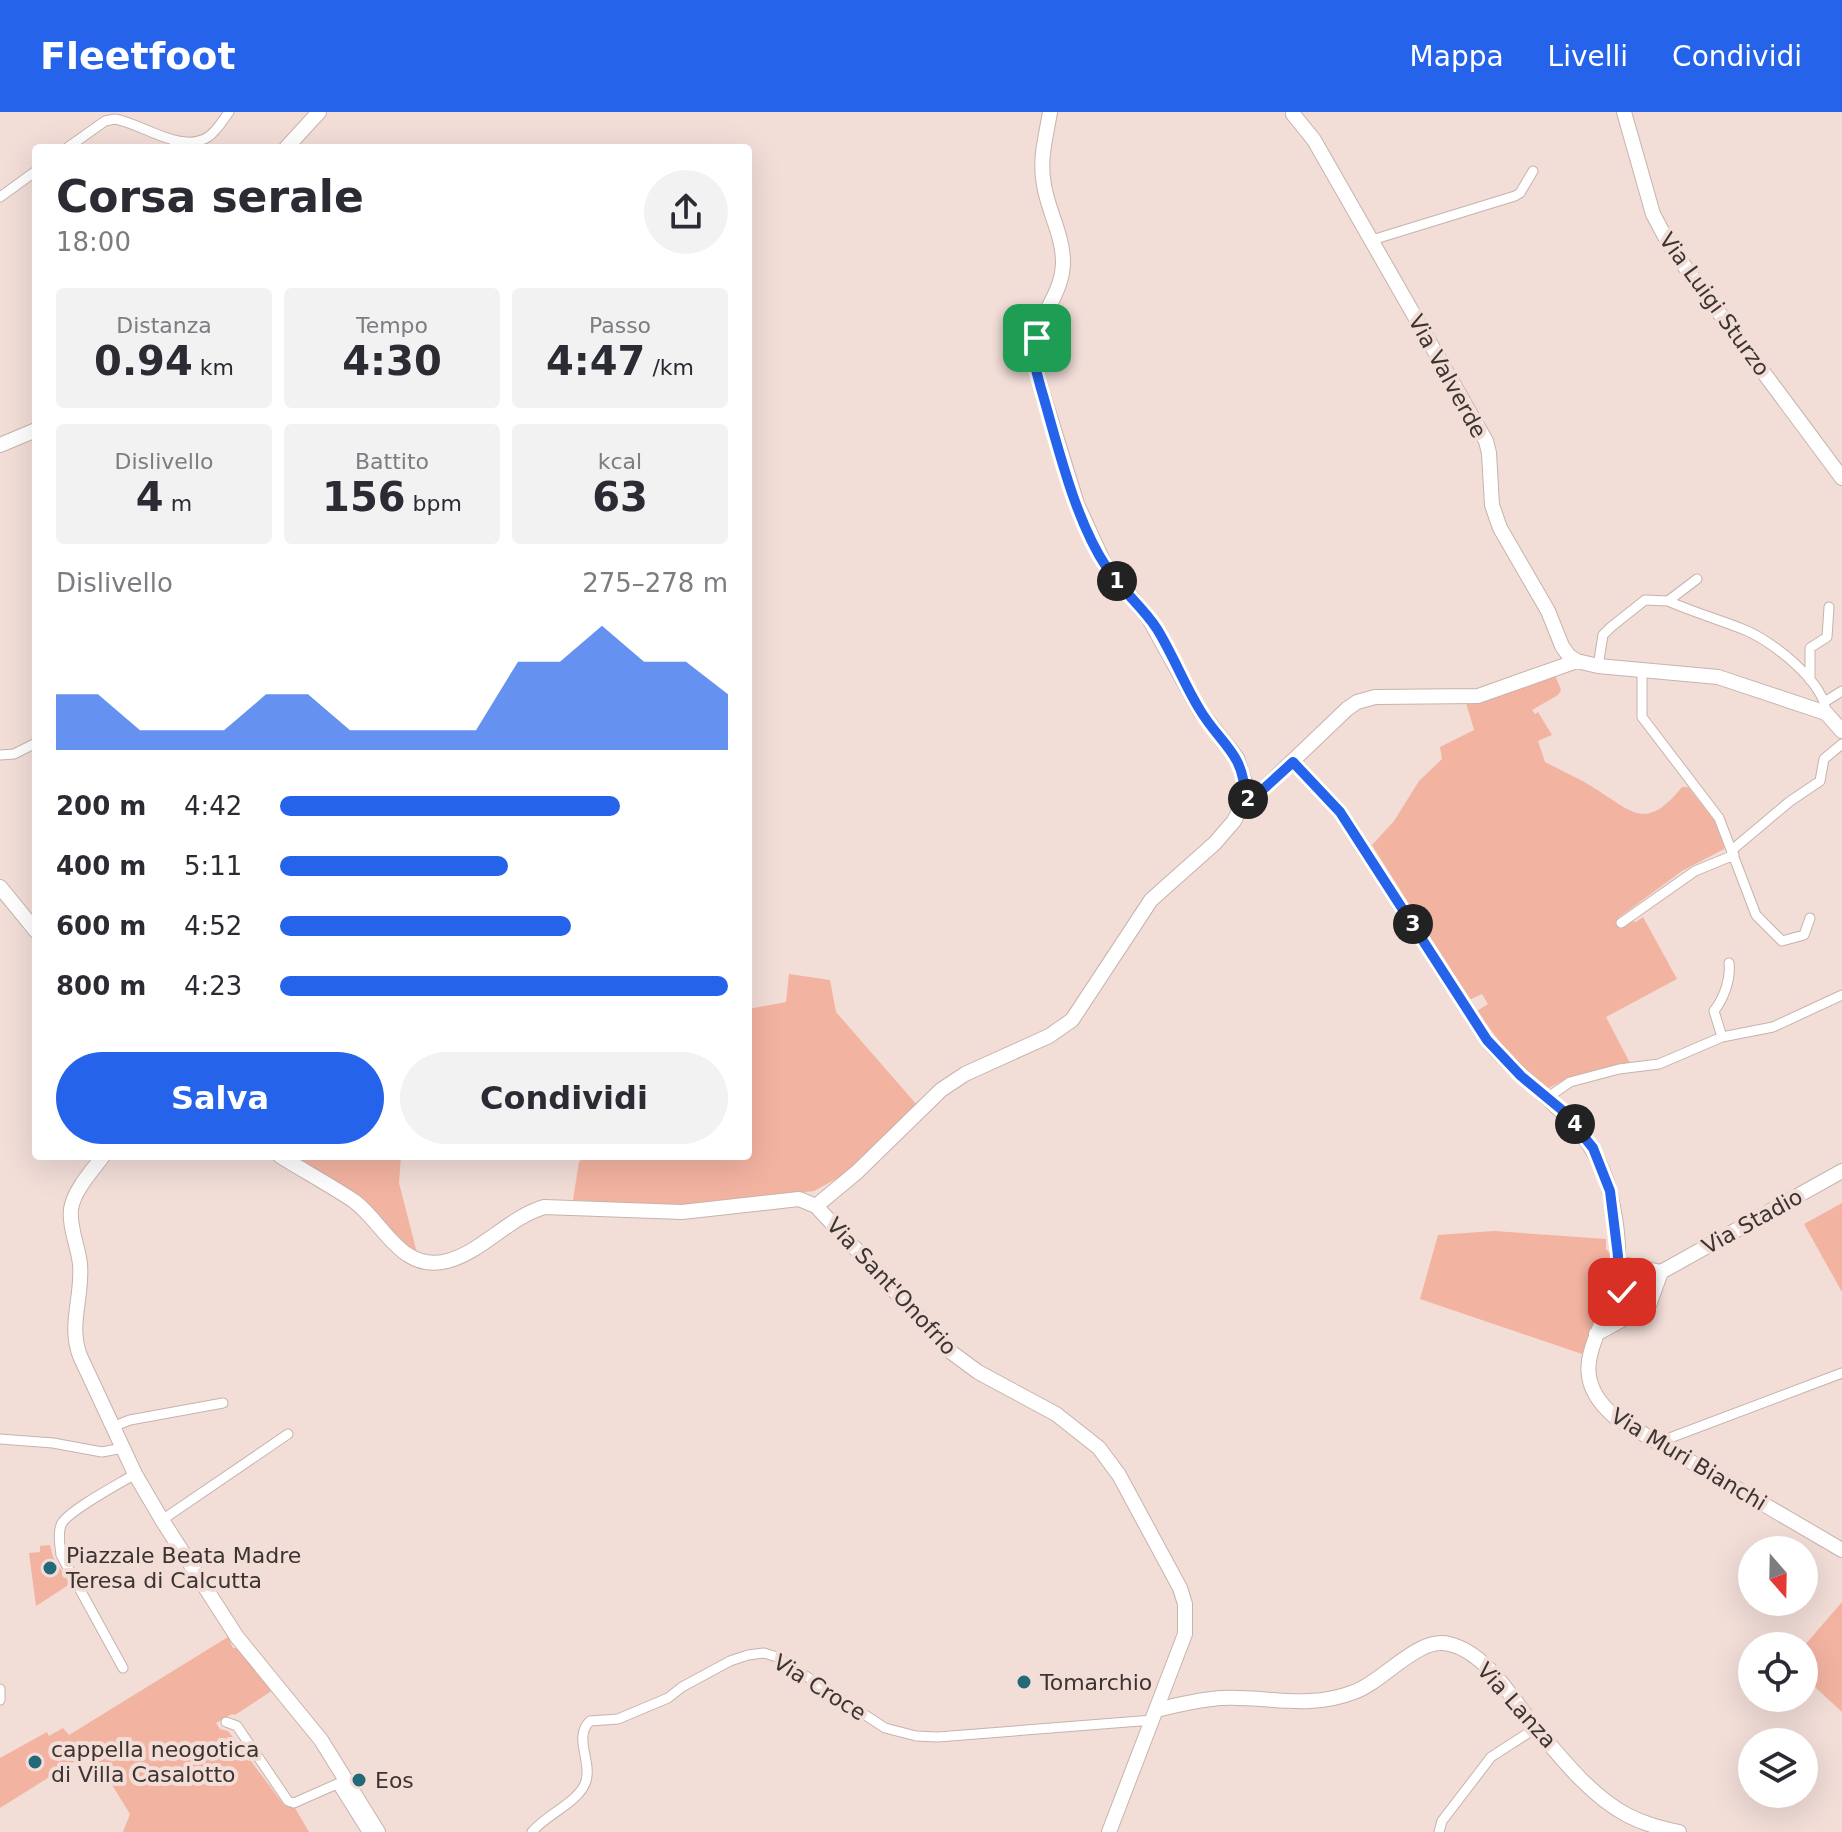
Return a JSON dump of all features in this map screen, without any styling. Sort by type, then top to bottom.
[{"type":"street","points":[[73,144],[105,121],[123,116],[189,143],[208,137],[229,112]]},
{"type":"street","points":[[290,144],[319,112]]},
{"type":"street","name":"Via Valverde","points":[[1299,112],[1486,441],[1492,505],[1500,528],[1548,611],[1562,646],[1577,661]]},
{"type":"street","name":"Via Luigi Sturzo","points":[[1624,112],[1653,214],[1671,248],[1842,478]]},
{"type":"street","points":[[286,1160],[354,1202],[399,1250],[415,1260],[433,1263],[462,1255],[516,1219],[544,1207],[682,1212],[799,1199],[816,1206],[857,1172],[941,1090],[980,1067],[1049,1036],[1072,1020],[1151,900],[1215,843],[1234,821],[1245,799],[1245,783],[1237,758],[1200,711],[1157,631],[1106,567],[1077,504],[1040,385],[1035,366],[1037,338],[1057,290],[1063,262],[1041,166],[1048,117]]},
{"type":"street","points":[[1372,240],[1515,196],[1533,171]]},
{"type":"street","points":[[0,197],[32,174]]},
{"type":"street","points":[[0,445],[32,432]]},
{"type":"street","points":[[1668,601],[1697,579]]},
{"type":"street","points":[[1598,666],[1603,635],[1611,627],[1645,600],[1668,601],[1748,631],[1790,660],[1810,680],[1842,731]]},
{"type":"street","points":[[1810,680],[1810,648],[1827,637],[1829,607]]},
{"type":"street","points":[[1245,799],[1258,794],[1347,709],[1365,698],[1478,696],[1577,661],[1598,666],[1718,677],[1826,707]]},
{"type":"street","points":[[1642,670],[1642,717],[1719,818],[1756,915],[1782,941],[1804,935],[1810,918]]},
{"type":"street","points":[[1826,707],[1842,691]]},
{"type":"street","points":[[1621,923],[1695,871],[1733,852],[1789,802],[1820,781],[1824,759],[1842,744]]},
{"type":"street","points":[[0,755],[14,754],[32,745]]},
{"type":"street","points":[[1293,762],[1340,812],[1487,1040],[1513,1069],[1581,1130],[1593,1148],[1604,1171],[1614,1211],[1617,1270],[1612,1297],[1596,1334]]},
{"type":"street","points":[[0,887],[32,926]]},
{"type":"street","points":[[1722,1037],[1714,1011],[1731,974],[1729,963]]},
{"type":"street","points":[[1547,1098],[1570,1082],[1602,1072],[1659,1064],[1722,1037],[1773,1027],[1842,995]]},
{"type":"street","points":[[100,1160],[84,1182],[71,1212],[81,1276],[74,1334],[80,1356],[135,1474],[162,1520],[237,1637],[321,1740],[367,1832]]},
{"type":"street","name":"Via Stadio","points":[[1661,1272],[1842,1171]]},
{"type":"street","name":"Via Sant'Onofrio","points":[[816,1206],[951,1352],[978,1372],[1056,1414],[1099,1448],[1119,1475],[1180,1588],[1185,1604],[1185,1634],[1109,1832]]},
{"type":"street","points":[[1617,1270],[1661,1272]]},
{"type":"street","points":[[1617,1270],[1635,1313]]},
{"type":"street","points":[[1596,1334],[1649,1305],[1661,1272]]},
{"type":"street","name":"Via Muri Bianchi","points":[[1596,1334],[1588,1375],[1593,1393],[1616,1418],[1842,1550]]},
{"type":"street","points":[[1659,1445],[1667,1439],[1842,1373]]},
{"type":"street","points":[[112,1427],[130,1420],[223,1403]]},
{"type":"street","points":[[162,1520],[288,1434]]},
{"type":"street","points":[[0,1439],[53,1443],[102,1452],[123,1448]]},
{"type":"street","points":[[123,1668],[61,1555],[59,1534],[62,1524],[73,1513],[135,1474]]},
{"type":"street","name":"Via Lanza","points":[[1154,1715],[1222,1698],[1299,1703],[1340,1697],[1376,1682],[1421,1649],[1446,1642],[1468,1652],[1494,1674],[1536,1728],[1610,1804],[1645,1824],[1679,1832]]},
{"type":"street","name":"Via Croce","points":[[532,1832],[582,1790],[587,1768],[582,1734],[590,1721],[614,1720],[668,1698],[706,1674],[748,1655],[764,1653],[777,1657],[878,1724],[892,1731],[916,1736],[938,1737],[1154,1715]]},
{"type":"street","points":[[0,1689],[0,1700]]},
{"type":"street","points":[[226,1722],[237,1726],[288,1801],[294,1803],[342,1782]]},
{"type":"street","points":[[1439,1832],[1442,1821],[1482,1767],[1536,1728]]},
{"type":"street","points":[[342,1782],[378,1832]]},
{"type":"shaded area","points":[[1555,675],[1561,690],[1558,695],[1532,710],[1535,714],[1538,712],[1552,735],[1538,741],[1545,762],[1638,813],[1658,810],[1682,787],[1688,787],[1714,820],[1724,849],[1682,871],[1618,918],[1622,924],[1628,920],[1636,922],[1643,917],[1677,979],[1606,1017],[1630,1063],[1566,1079],[1547,1089],[1505,1049],[1477,1011],[1488,1004],[1482,994],[1469,1000],[1372,845],[1394,821],[1419,781],[1442,759],[1440,747],[1474,730],[1466,703],[1492,699]]},
{"type":"shaded area","points":[[789,974],[830,980],[836,1012],[917,1105],[847,1173],[814,1191],[684,1207],[573,1200],[581,1160],[752,1160],[752,1008],[786,1002]]},
{"type":"shaded area","points":[[297,1160],[401,1160],[399,1183],[417,1253]]},
{"type":"shaded area","points":[[1842,1203],[1842,1292],[1804,1224]]},
{"type":"shaded area","points":[[1494,1231],[1606,1239],[1606,1249],[1613,1256],[1605,1294],[1582,1354],[1420,1299],[1438,1235]]},
{"type":"shaded area","name":"Piazzale Beata Madre Teresa di Calcutta","points":[[50,1545],[53,1557],[70,1584],[36,1606],[29,1553],[40,1552],[40,1546]]},
{"type":"shaded area","points":[[1842,1602],[1842,1712],[1818,1690],[1816,1632]]},
{"type":"shaded area","points":[[228,1637],[233,1648],[237,1648],[273,1690],[235,1715],[216,1723],[220,1729],[228,1731],[284,1805],[295,1808],[309,1832],[123,1832],[130,1814],[91,1751],[0,1808],[0,1758],[47,1732],[49,1736],[63,1728],[69,1735]]},
{"type":"place","name":"Piazzale Beata Madre Teresa di Calcutta","points":[[50,1568]]},
{"type":"place","name":"Tomarchio","points":[[1024,1682]]},
{"type":"place","name":"cappella neogotica di Villa Casalotto","points":[[35,1762]]},
{"type":"place","name":"Eos","points":[[359,1780]]},
{"type":"route","points":[[1037,338],[1035,366],[1040,385],[1087,527],[1106,567],[1148,617],[1200,711],[1237,758],[1245,783],[1245,799],[1258,794],[1293,762],[1340,812],[1487,1040],[1506,1062],[1562,1110],[1593,1148],[1610,1191],[1618,1256],[1616,1278],[1622,1292]]}]
